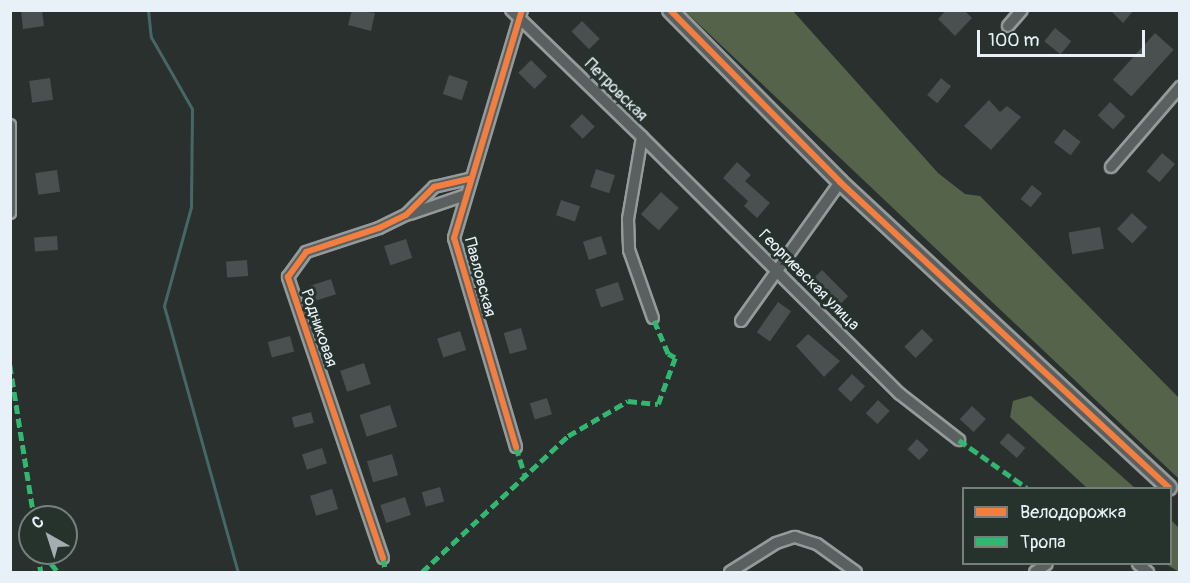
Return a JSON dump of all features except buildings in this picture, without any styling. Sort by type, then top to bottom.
[{"type":"street","points":[[670,10],[840,182],[1168,487]]},
{"type":"street","points":[[1008,26],[1022,10]]},
{"type":"street","name":"Петровская","points":[[517,13],[642,137],[628,219],[629,250],[653,318]]},
{"type":"street","name":"Павловская","points":[[516,447],[454,238],[517,13]]},
{"type":"street","points":[[1111,167],[1179,87]]},
{"type":"street","points":[[10,125],[10,213]]},
{"type":"street","name":"Георгиевская улица","points":[[642,137],[779,269],[900,394],[959,440]]},
{"type":"street","name":"Родниковая","points":[[383,558],[288,277],[306,252],[406,215],[434,187],[469,179]]},
{"type":"street","points":[[741,321],[840,182]]},
{"type":"street","points":[[406,215],[464,196]]},
{"type":"street","points":[[730,573],[795,537],[817,544],[855,573]]},
{"type":"green space","points":[[685,11],[793,11],[938,173],[965,194],[980,196],[1179,398],[1179,479]]},
{"type":"green space","points":[[1031,396],[1134,487],[1086,487],[1010,417],[1013,401]]},
{"type":"green space","points":[[1172,521],[1179,528],[1179,572],[1168,565],[1172,565]]},
{"type":"waterway","points":[[148,10],[151,37],[192,109],[191,207],[164,306],[238,572]]},
{"type":"marked path","points":[[422,572],[568,436],[628,401],[658,404],[675,358],[668,354],[653,318]]},
{"type":"marked path","points":[[10,365],[32,505]]},
{"type":"marked path","points":[[959,440],[1026,487]]},
{"type":"marked path","points":[[516,447],[525,475]]},
{"type":"marked path","points":[[383,558],[386,572]]},
{"type":"marked path","points":[[40,565],[41,572]]},
{"type":"marked path","points":[[52,565],[58,572]]},
{"type":"cycle path","points":[[516,447],[454,238],[522,10]]},
{"type":"cycle path","points":[[670,10],[840,182],[1168,487]]},
{"type":"cycle path","points":[[383,558],[288,277],[306,252],[379,228],[406,215],[434,187],[469,179]]}]
